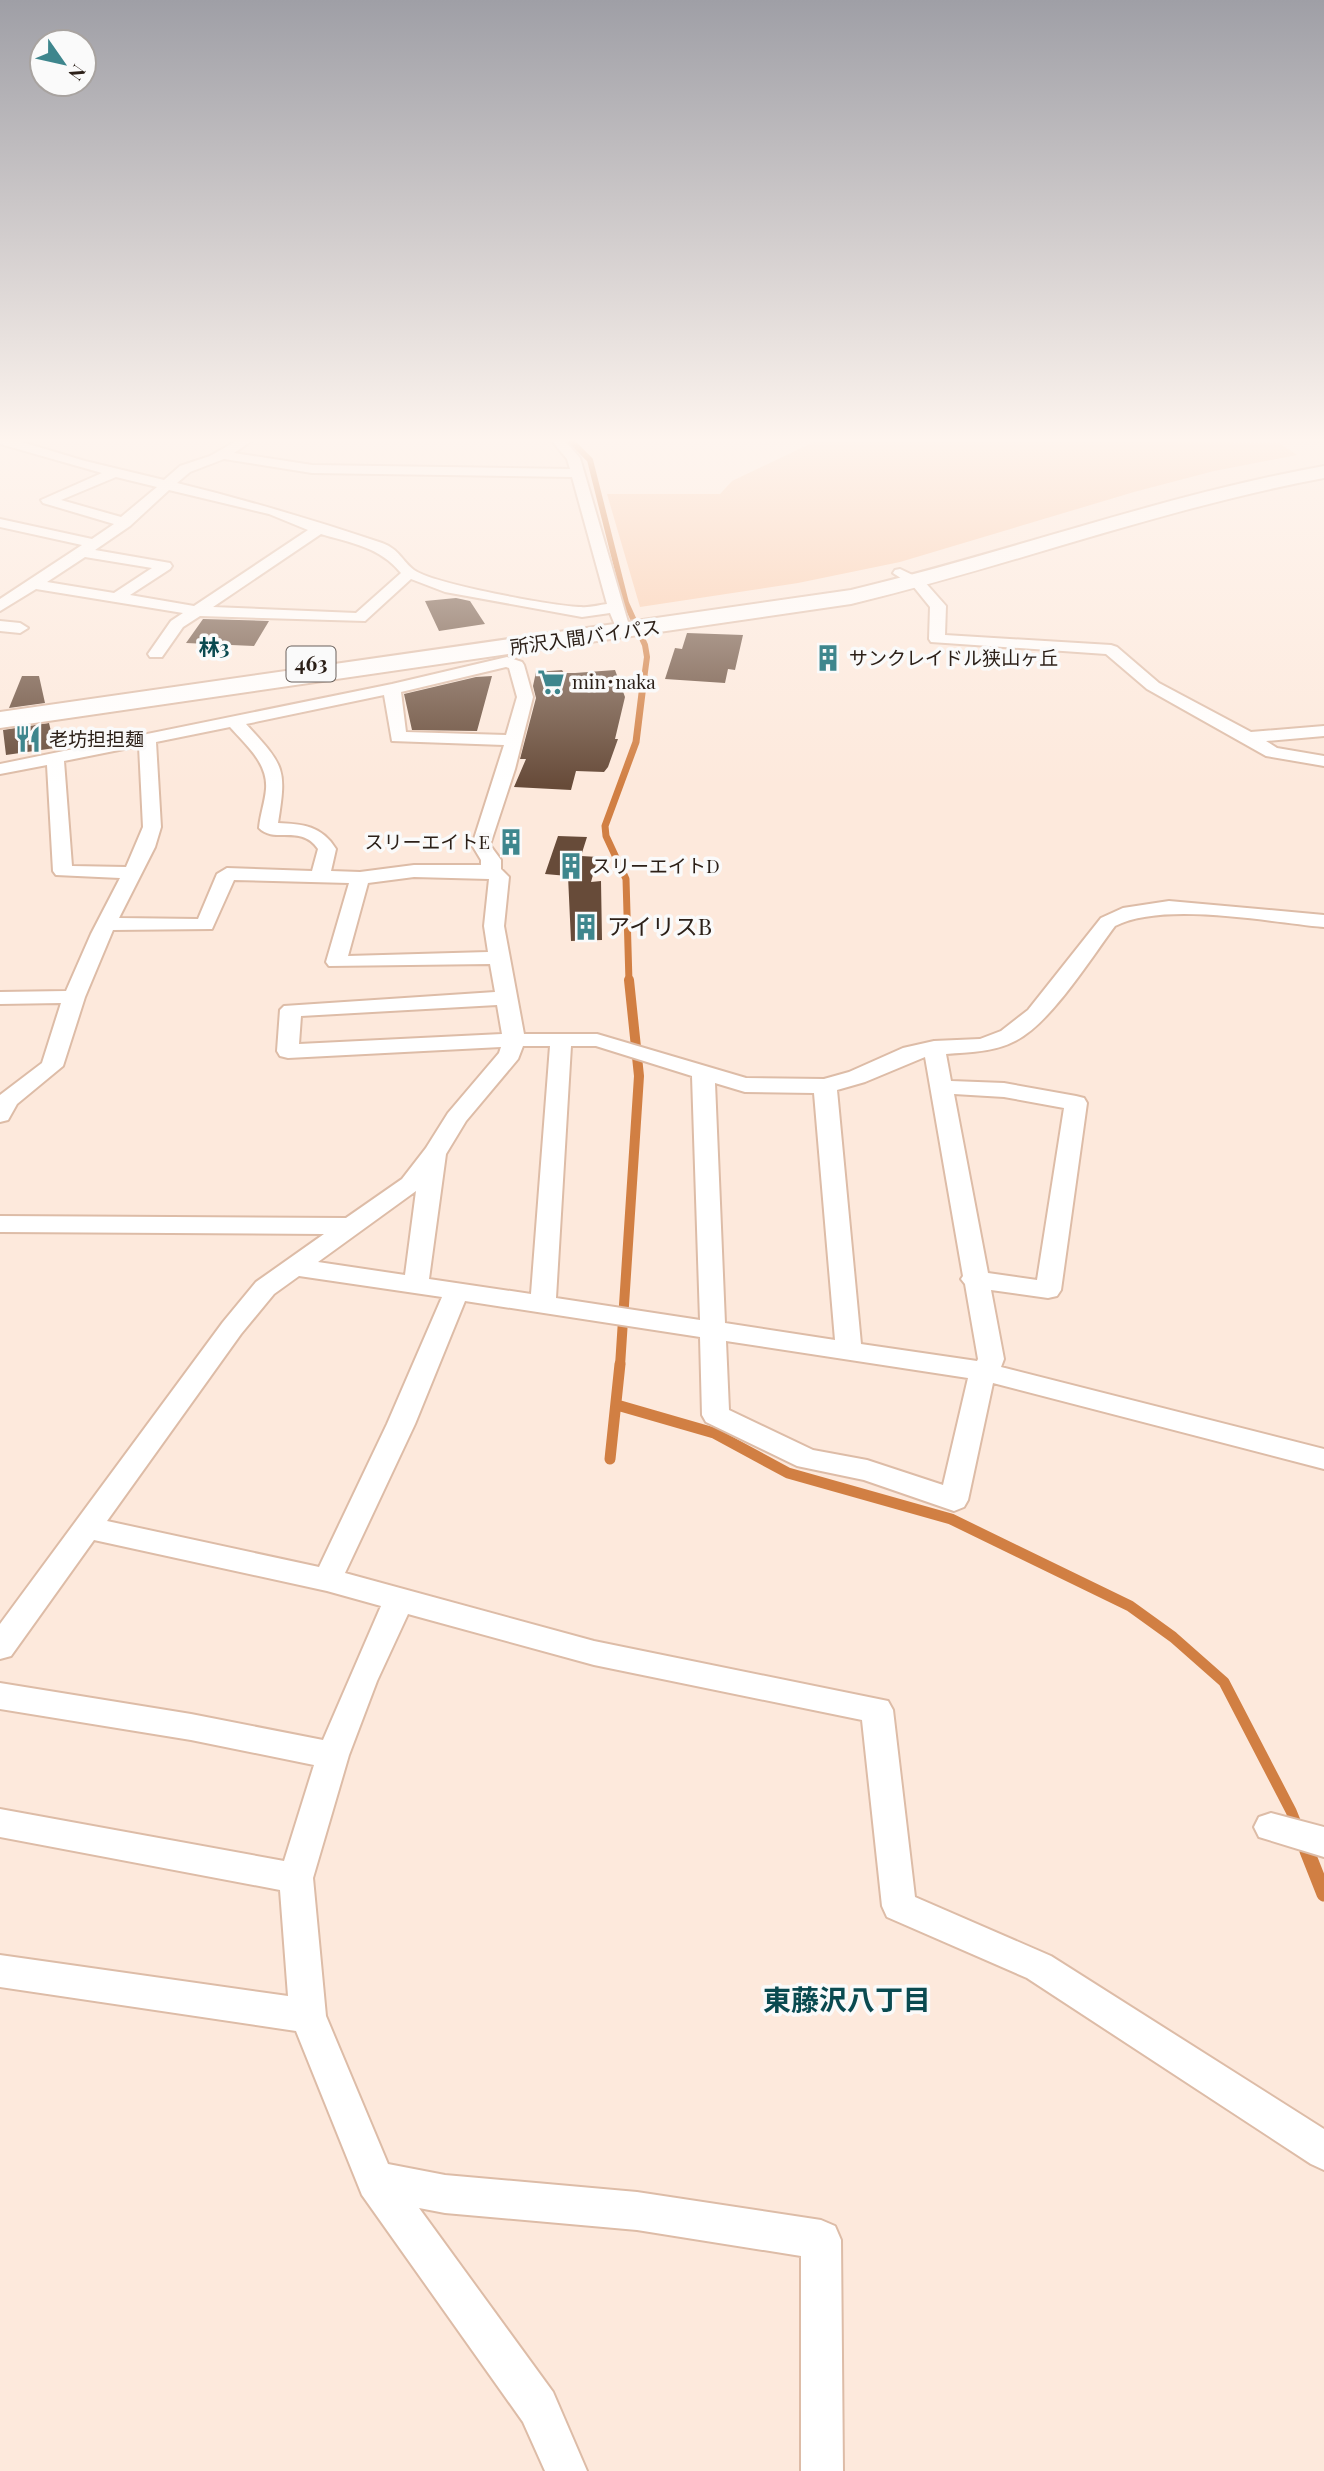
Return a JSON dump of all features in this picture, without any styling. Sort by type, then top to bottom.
[{"type":"highway","name":"所沢入間バイパス","points":[[909,578],[979,555]]},
{"type":"highway","name":"所沢入間バイパス","points":[[0,708],[626,621],[784,609],[991,555]]},
{"type":"highway","name":"所沢入間バイパス","points":[[0,720],[431,668],[626,621]]},
{"type":"street","points":[[1,605],[77,555]]},
{"type":"street","points":[[102,555],[165,566],[116,598]]},
{"type":"street","points":[[156,654],[177,624],[280,555]]},
{"type":"street","points":[[395,555],[409,573],[445,587],[626,621],[605,555]]},
{"type":"street","points":[[33,584],[197,611],[360,618],[409,573]]},
{"type":"street","points":[[909,578],[938,606],[937,639],[1111,650],[1153,686],[1272,752],[1324,761]]},
{"type":"street","points":[[0,626],[20,628]]},
{"type":"street","points":[[0,769],[392,689],[431,668],[507,662],[516,665],[525,697],[506,769],[481,845],[491,860],[491,871]]},
{"type":"street","points":[[392,689],[398,737],[513,740]]},
{"type":"street","points":[[235,722],[272,768],[276,784],[268,828],[313,832],[322,838],[327,849],[320,876]]},
{"type":"street","points":[[1248,737],[1324,731]]},
{"type":"street","points":[[0,1115],[8,1100],[52,1066],[74,997],[131,873],[146,847],[152,827],[147,738]]},
{"type":"street","points":[[55,758],[63,871],[131,873]]},
{"type":"street","points":[[0,1647],[232,1328],[265,1288],[410,1184],[436,1151],[456,1118],[510,1054],[514,1040],[494,926],[499,877],[491,871],[414,871],[360,878],[227,874],[205,925],[108,924]]},
{"type":"street","points":[[360,878],[336,962],[500,958]]},
{"type":"street","points":[[507,999],[291,1010],[288,1051],[514,1040],[597,1040],[745,1085],[825,1086],[857,1077],[911,1053],[934,1048],[982,1045],[1022,1029],[1036,1015],[1108,922],[1124,913],[1169,907],[1324,921]]},
{"type":"street","points":[[0,999],[74,997]]},
{"type":"street","points":[[543,1304],[561,1039]]},
{"type":"street","points":[[703,1073],[716,1415],[807,1459],[867,1470],[954,1500],[978,1386],[991,1359],[974,1279],[934,1048]]},
{"type":"street","points":[[825,1086],[849,1350]]},
{"type":"street","points":[[942,1087],[1003,1090],[1076,1103],[1048,1290],[974,1279]]},
{"type":"street","points":[[416,1285],[426,1201],[436,1151]]},
{"type":"street","points":[[0,1224],[351,1226]]},
{"type":"street","points":[[297,1267],[986,1372],[1324,1459]]},
{"type":"street","points":[[327,1580],[401,1424],[457,1292]]},
{"type":"street","points":[[86,1527],[327,1580],[594,1653],[877,1710],[899,1906],[1039,1967],[1324,2151]]},
{"type":"street","points":[[399,1600],[362,1681],[333,1755],[296,1878],[308,2016],[376,2181],[538,2407],[566,2471]]},
{"type":"street","points":[[0,1696],[191,1727],[333,1755]]},
{"type":"street","points":[[0,1823],[296,1878]]},
{"type":"street","points":[[1271,1827],[1324,1842]]},
{"type":"street","points":[[0,1971],[308,2016]]},
{"type":"street","points":[[376,2181],[445,2194],[637,2211],[821,2240],[822,2471]]},
{"type":"shaded area","points":[[625,555],[922,555],[798,583],[640,607]]},
{"type":"building","points":[[456,598],[470,601],[485,624],[439,631],[425,601]]},
{"type":"building","points":[[203,619],[269,621],[254,646],[186,643]]},
{"type":"building","points":[[687,633],[743,635],[735,670],[728,669],[725,683],[665,679],[675,648],[682,649]]},
{"type":"building","points":[[562,670],[564,673],[575,673],[615,670],[625,697],[615,739],[618,739],[608,767],[604,772],[576,771],[571,790],[514,787],[526,759],[520,759],[536,698],[533,686],[536,672]]},
{"type":"building","points":[[22,676],[39,676],[45,703],[9,708]]},
{"type":"building","points":[[492,676],[477,731],[412,730],[404,694],[476,677]]},
{"type":"building","points":[[49,723],[55,748],[6,755],[3,730]]},
{"type":"building","points":[[558,836],[587,837],[581,856],[598,857],[591,882],[601,881],[602,940],[571,941],[568,876],[545,874]]},
{"type":"waterway","points":[[614,555],[626,603],[645,645],[647,657],[644,679]]},
{"type":"waterway","points":[[629,982],[626,879],[606,836],[605,826],[636,742],[644,677]]},
{"type":"waterway","points":[[620,1366],[639,1076],[629,980]]},
{"type":"waterway","points":[[610,1459],[620,1364]]},
{"type":"waterway","points":[[617,1405],[714,1433],[788,1473],[951,1519],[1130,1606],[1173,1637],[1224,1682],[1291,1811],[1308,1853]]},
{"type":"waterway","points":[[1307,1851],[1324,1894]]},
{"type":"place","name":"サンクレイドル狭山ヶ丘","points":[[828,658]]},
{"type":"place","name":"min･naka","points":[[551,682]]},
{"type":"place","name":"老坊担担麺","points":[[28,739]]},
{"type":"place","name":"スリーエイトE","points":[[511,842]]},
{"type":"place","name":"スリーエイトD","points":[[571,866]]},
{"type":"place","name":"アイリスB","points":[[586,927]]},
{"type":"district","name":"林3","points":[[214,648]]},
{"type":"district","name":"東藤沢八丁目","points":[[847,2000]]}]
